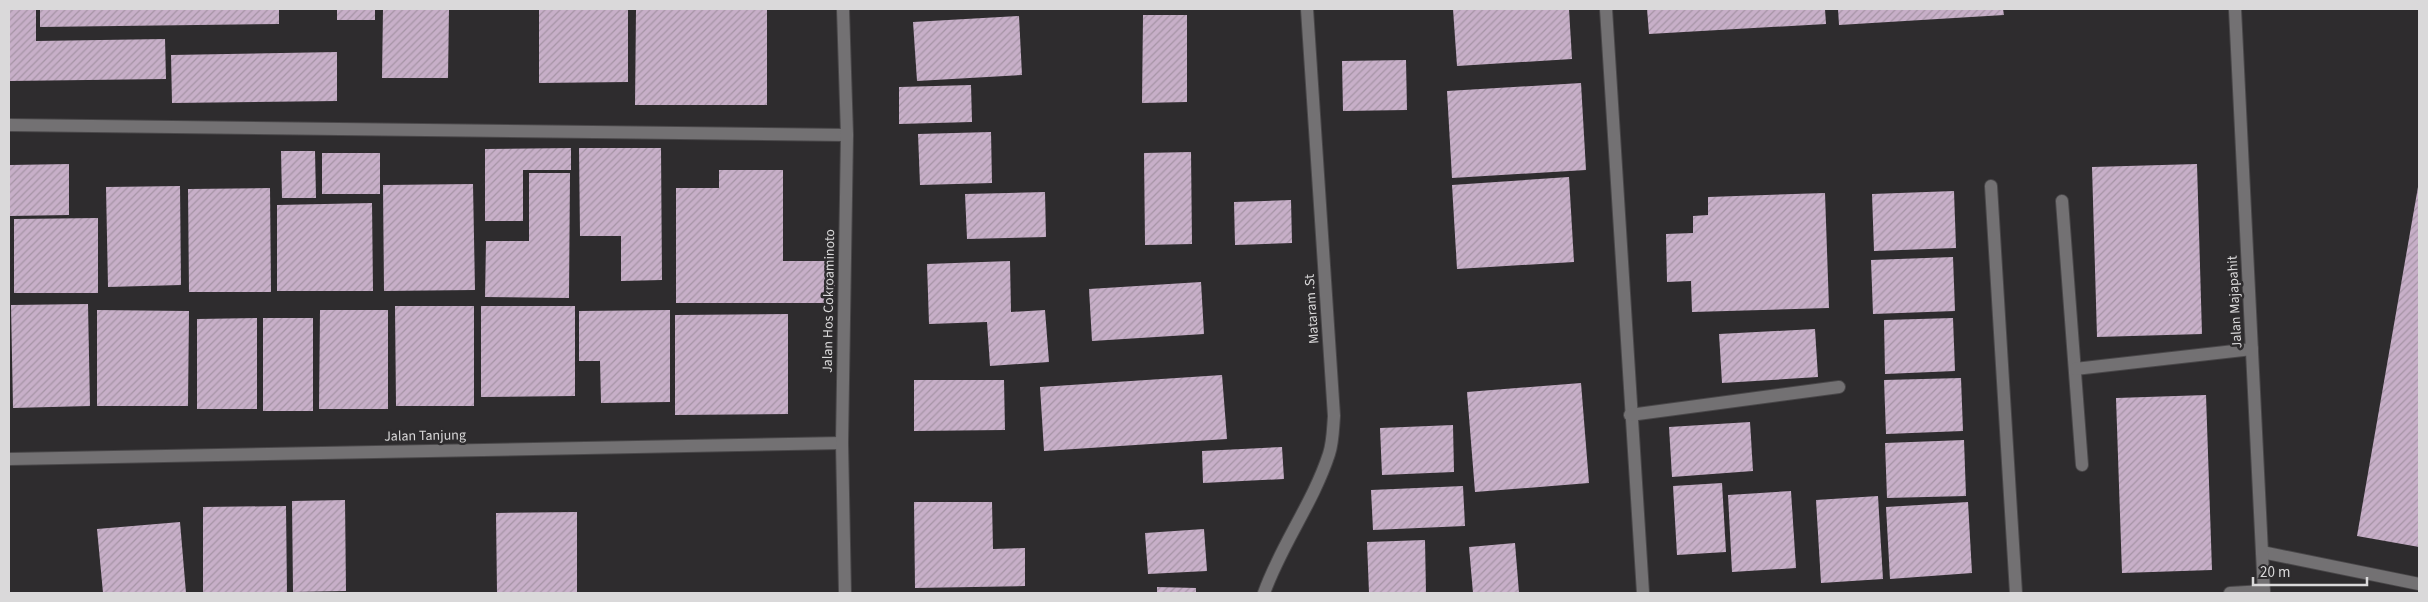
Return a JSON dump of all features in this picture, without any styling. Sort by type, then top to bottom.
[{"type":"street","name":"Jalan Hos Cokroaminoto","points":[[843,9],[847,135],[842,444],[845,593]]},
{"type":"street","name":"Mataram .St","points":[[1264,593],[1270,576],[1319,479],[1330,452],[1334,416],[1308,9]]},
{"type":"street","points":[[1606,9],[1630,415],[1643,593]]},
{"type":"street","name":"Jalan Majapahit","points":[[2235,9],[2264,592]]},
{"type":"street","points":[[9,125],[847,135]]},
{"type":"street","points":[[1991,186],[2016,593]]},
{"type":"street","points":[[2062,201],[2082,465]]},
{"type":"street","points":[[2075,369],[2252,349]]},
{"type":"street","points":[[1630,415],[1840,387]]},
{"type":"street","name":"Jalan Tanjung","points":[[9,459],[842,444]]},
{"type":"street","points":[[2262,552],[2419,584]]},
{"type":"street","points":[[2230,593],[2264,592]]},
{"type":"building","points":[[9,9],[36,9],[36,41],[165,39],[166,79],[9,81]]},
{"type":"building","points":[[40,9],[279,9],[279,24],[40,27]]},
{"type":"building","points":[[337,9],[375,9],[375,20],[337,20]]},
{"type":"building","points":[[383,9],[449,9],[448,78],[382,78]]},
{"type":"building","points":[[539,9],[628,9],[628,82],[539,83]]},
{"type":"building","points":[[636,9],[767,9],[767,105],[635,105]]},
{"type":"building","points":[[1453,9],[1569,9],[1572,59],[1457,66]]},
{"type":"building","points":[[1647,9],[1825,9],[1826,24],[1649,34]]},
{"type":"building","points":[[1838,9],[2003,9],[2004,15],[1839,25]]},
{"type":"building","points":[[1143,15],[1187,15],[1187,102],[1142,103]]},
{"type":"building","points":[[1019,16],[1022,75],[917,81],[913,22]]},
{"type":"building","points":[[337,52],[337,101],[172,103],[171,55]]},
{"type":"building","points":[[1406,60],[1407,110],[1343,111],[1342,61]]},
{"type":"building","points":[[1581,83],[1586,170],[1452,178],[1447,91]]},
{"type":"building","points":[[971,85],[972,122],[899,124],[899,87]]},
{"type":"building","points":[[991,132],[992,183],[920,185],[918,134]]},
{"type":"building","points":[[571,148],[571,170],[523,170],[523,221],[485,221],[485,149]]},
{"type":"building","points":[[579,148],[661,148],[662,280],[621,281],[621,236],[580,236]]},
{"type":"building","points":[[281,151],[315,151],[316,198],[282,198]]},
{"type":"building","points":[[1191,152],[1192,244],[1145,245],[1144,153]]},
{"type":"building","points":[[322,153],[380,153],[380,194],[322,194]]},
{"type":"building","points":[[69,164],[69,215],[10,216],[10,165]]},
{"type":"building","points":[[2197,164],[2202,334],[2097,337],[2092,167]]},
{"type":"building","points":[[719,170],[783,170],[783,261],[835,261],[835,303],[676,303],[676,188],[719,188]]},
{"type":"building","points":[[529,173],[570,173],[569,298],[485,297],[486,241],[529,241]]},
{"type":"building","points":[[1569,177],[1574,262],[1457,269],[1452,185]]},
{"type":"building","points":[[473,184],[475,290],[384,291],[383,185]]},
{"type":"building","points":[[180,186],[181,285],[108,287],[106,187]]},
{"type":"building","points":[[2419,187],[2419,547],[2357,536]]},
{"type":"building","points":[[270,188],[271,292],[189,292],[188,189]]},
{"type":"building","points":[[1954,191],[1956,248],[1874,251],[1872,194]]},
{"type":"building","points":[[1045,192],[1046,237],[967,239],[965,194]]},
{"type":"building","points":[[1825,193],[1829,308],[1692,312],[1691,281],[1667,282],[1666,234],[1693,233],[1693,216],[1708,215],[1708,197]]},
{"type":"building","points":[[1291,200],[1292,243],[1235,245],[1234,202]]},
{"type":"building","points":[[372,203],[373,291],[277,291],[277,205]]},
{"type":"building","points":[[98,218],[98,293],[14,293],[14,219]]},
{"type":"building","points":[[1953,257],[1955,311],[1873,314],[1871,260]]},
{"type":"building","points":[[1010,261],[1011,312],[1045,310],[1049,362],[990,366],[987,322],[929,324],[927,264]]},
{"type":"building","points":[[1201,282],[1204,334],[1092,341],[1089,289]]},
{"type":"building","points":[[88,304],[90,406],[13,408],[11,305]]},
{"type":"building","points":[[395,306],[474,306],[474,406],[396,406]]},
{"type":"building","points":[[481,306],[575,306],[575,396],[481,397]]},
{"type":"building","points":[[97,310],[189,311],[188,406],[97,406]]},
{"type":"building","points":[[320,310],[388,310],[388,409],[319,409]]},
{"type":"building","points":[[670,310],[670,402],[601,403],[600,361],[579,361],[579,311]]},
{"type":"building","points":[[788,314],[788,414],[675,415],[675,315]]},
{"type":"building","points":[[257,318],[257,409],[197,409],[197,319]]},
{"type":"building","points":[[263,318],[313,318],[313,411],[263,411]]},
{"type":"building","points":[[1953,318],[1955,371],[1885,374],[1884,320]]},
{"type":"building","points":[[1815,329],[1818,377],[1722,383],[1719,334]]},
{"type":"building","points":[[1222,375],[1227,439],[1044,451],[1040,387]]},
{"type":"building","points":[[1961,378],[1963,431],[1886,434],[1884,380]]},
{"type":"building","points":[[914,380],[1004,380],[1005,430],[914,431]]},
{"type":"building","points":[[1581,383],[1589,483],[1475,492],[1467,392]]},
{"type":"building","points":[[2206,395],[2212,570],[2122,573],[2116,398]]},
{"type":"building","points":[[1750,422],[1753,471],[1672,477],[1669,427]]},
{"type":"building","points":[[1453,425],[1454,472],[1382,475],[1380,428]]},
{"type":"building","points":[[1964,440],[1966,496],[1887,498],[1885,443]]},
{"type":"building","points":[[1282,447],[1284,479],[1203,483],[1202,451]]},
{"type":"building","points":[[1722,483],[1726,552],[1677,555],[1673,486]]},
{"type":"building","points":[[1463,486],[1465,526],[1373,530],[1371,490]]},
{"type":"building","points":[[1791,491],[1796,568],[1732,572],[1728,495]]},
{"type":"building","points":[[1878,496],[1883,579],[1821,583],[1816,500]]},
{"type":"building","points":[[345,500],[346,591],[293,592],[292,501]]},
{"type":"building","points":[[914,502],[992,502],[993,549],[1025,548],[1025,586],[915,588]]},
{"type":"building","points":[[1968,502],[1972,573],[1890,579],[1886,507]]},
{"type":"building","points":[[286,506],[287,593],[203,593],[203,507]]},
{"type":"building","points":[[577,512],[577,593],[497,593],[496,513]]},
{"type":"building","points":[[180,522],[186,593],[103,593],[97,529]]},
{"type":"building","points":[[1204,529],[1207,571],[1148,574],[1145,533]]},
{"type":"building","points":[[1425,540],[1426,593],[1369,593],[1367,542]]},
{"type":"building","points":[[1515,543],[1519,593],[1473,593],[1469,547]]},
{"type":"building","points":[[1157,587],[1196,588],[1196,593],[1157,593]]}]
